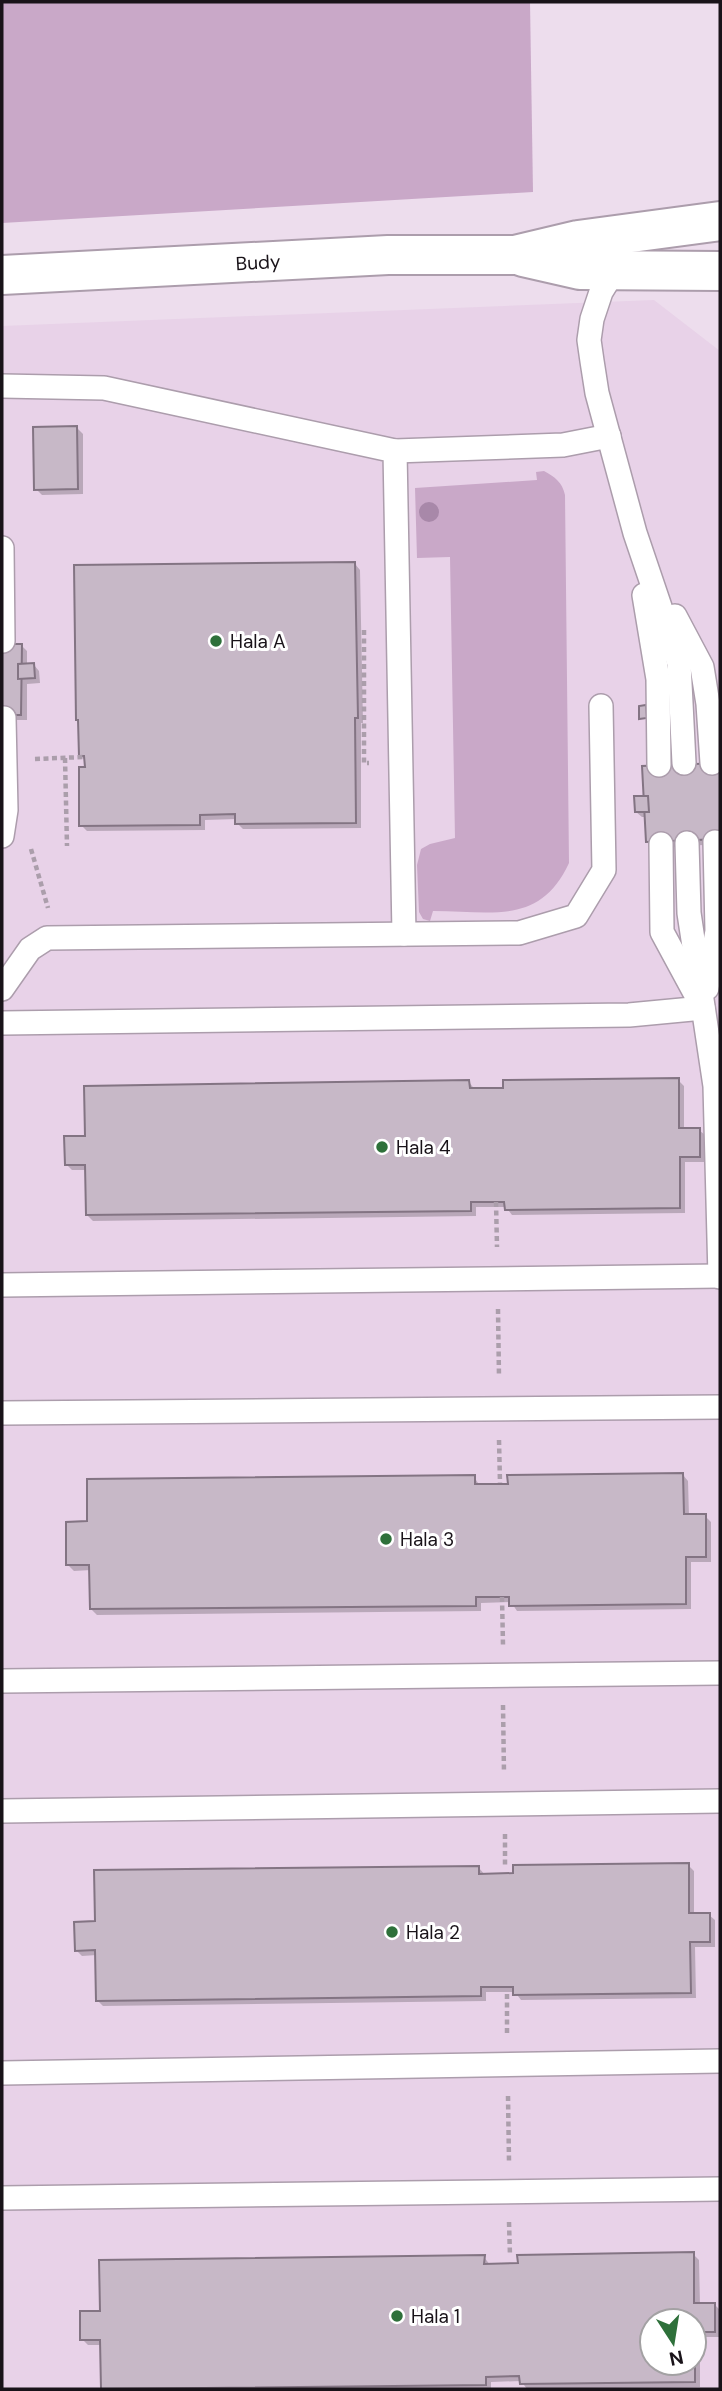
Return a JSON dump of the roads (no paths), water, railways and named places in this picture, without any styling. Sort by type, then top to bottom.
[{"type":"street","name":"Budy","points":[[2,275],[388,255],[514,255],[578,240],[720,221]]},
{"type":"street","name":"Budy","points":[[514,255],[580,271],[720,271]]},
{"type":"lane","points":[[614,271],[601,292],[592,319],[589,340],[597,393],[635,533],[679,663],[684,764]]},
{"type":"lane","points":[[2,386],[104,388],[396,451],[563,445],[608,436]]},
{"type":"lane","points":[[396,451],[404,934]]},
{"type":"lane","points":[[635,533],[660,589],[702,667],[708,704],[712,763]]},
{"type":"lane","points":[[635,533],[657,678],[659,765]]},
{"type":"lane","points":[[2,548],[3,641]]},
{"type":"lane","points":[[2,989],[30,949],[47,938],[519,933],[576,916],[604,870],[601,706]]},
{"type":"lane","points":[[2,836],[6,810],[5,718]]},
{"type":"lane","points":[[703,1008],[717,931],[715,842]]},
{"type":"lane","points":[[2,1285],[720,1276],[716,1086],[689,913],[687,843]]},
{"type":"lane","points":[[661,844],[662,932],[703,1008]]},
{"type":"lane","points":[[2,1023],[629,1015],[703,1008]]},
{"type":"lane","points":[[2,1413],[720,1407]]},
{"type":"lane","points":[[2,1681],[720,1673]]},
{"type":"lane","points":[[2,1811],[720,1801]]},
{"type":"lane","points":[[2,2073],[720,2061]]},
{"type":"lane","points":[[2,2197],[720,2189]]},
{"type":"place","name":"Hala A","points":[[216,641]]},
{"type":"place","name":"Hala 4","points":[[382,1147]]},
{"type":"place","name":"Hala 3","points":[[386,1539]]},
{"type":"place","name":"Hala 2","points":[[392,1932]]},
{"type":"place","name":"Hala 1","points":[[397,2316]]}]
